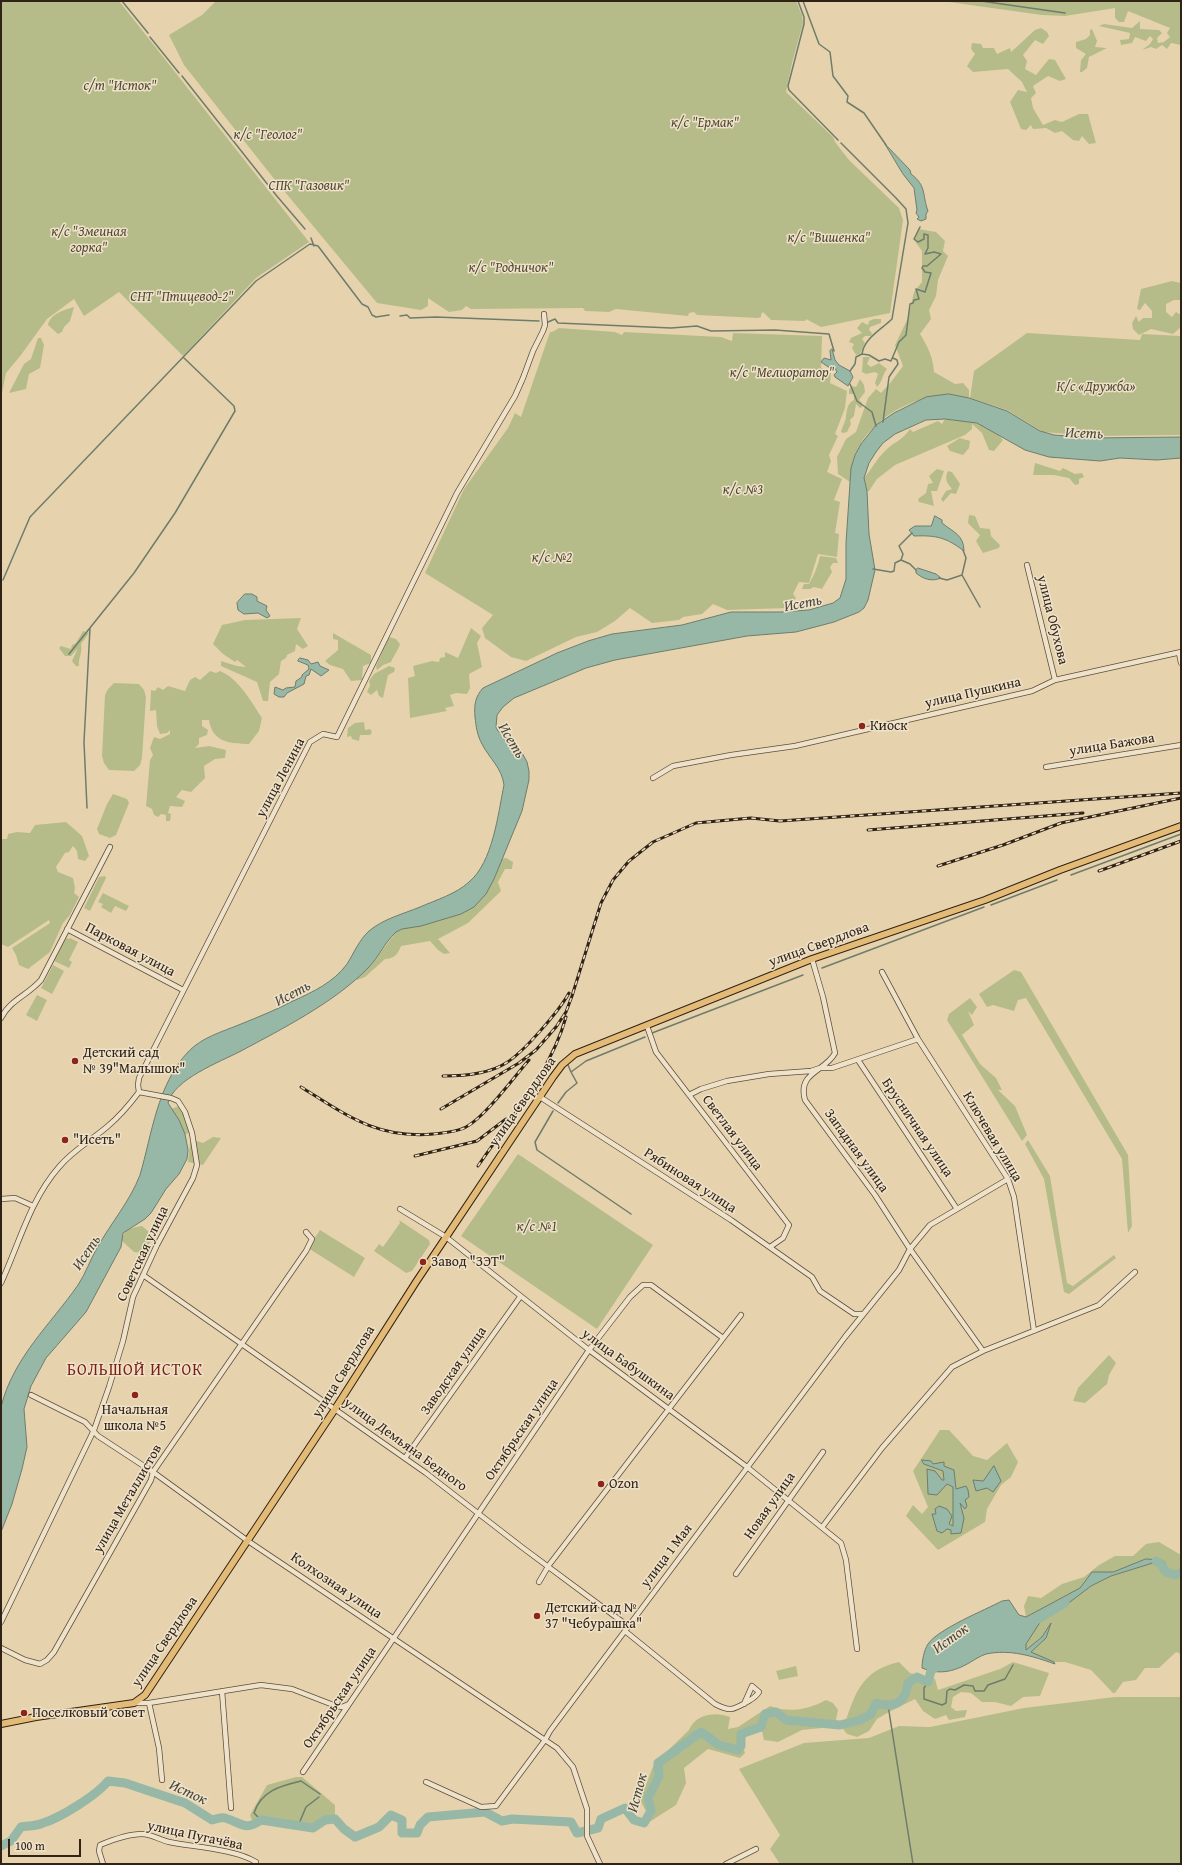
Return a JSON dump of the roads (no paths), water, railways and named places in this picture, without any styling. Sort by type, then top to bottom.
[{"type":"main road","name":"улица Свердлова","points":[[134,1703],[145,1695],[248,1541],[446,1237],[540,1096],[562,1065],[575,1054],[812,959],[985,900],[1060,870],[1181,826]]},
{"type":"main road","points":[[1,1724],[36,1717],[134,1703]]},
{"type":"street","name":"улица Ленина","points":[[140,1092],[138,1085],[139,1078],[310,742],[323,734],[337,737],[457,493],[515,396],[532,351],[545,325],[544,314]]},
{"type":"street","name":"улица Обухова","points":[[1027,565],[1055,680]]},
{"type":"street","name":"улица Пушкина","points":[[653,778],[673,766],[731,755],[795,746],[1032,691],[1055,680],[1180,652]]},
{"type":"street","points":[[1180,652],[1181,662]]},
{"type":"street","name":"улица Бажова","points":[[1046,767],[1181,746]]},
{"type":"street","name":"Парковая улица","points":[[1,1018],[7,1008],[35,988],[41,980],[110,847]]},
{"type":"street","name":"Парковая улица","points":[[67,929],[183,990]]},
{"type":"street","name":"Западная улица","points":[[812,959],[835,1047],[833,1056],[805,1082],[802,1090],[805,1100],[875,1195],[910,1249],[983,1351]]},
{"type":"street","name":"Ключевая улица","points":[[882,972],[918,1039],[1008,1179],[1014,1197],[1034,1331]]},
{"type":"street","name":"Светлая улица","points":[[647,1026],[656,1052],[789,1225],[783,1238],[770,1247]]},
{"type":"street","points":[[689,1095],[727,1080],[769,1074],[811,1071],[820,1068],[832,1068],[918,1039]]},
{"type":"street","name":"Брусничная улица","points":[[858,1060],[957,1209]]},
{"type":"street","points":[[1,1284],[33,1206],[54,1174],[66,1159],[109,1125],[140,1092]]},
{"type":"street","name":"Советская улица","points":[[1,1622],[94,1430],[118,1356],[133,1297],[157,1245],[193,1178],[197,1165],[192,1132],[185,1112],[178,1101],[171,1098],[140,1092]]},
{"type":"street","name":"Рябиновая улица","points":[[540,1096],[770,1247],[812,1277],[820,1291],[854,1314],[863,1314]]},
{"type":"street","name":"улица 1 Мая","points":[[426,1782],[481,1807],[496,1806],[545,1740],[550,1731],[747,1467],[845,1337],[899,1270],[910,1249],[930,1225],[1008,1179]]},
{"type":"street","points":[[1,1199],[16,1198],[33,1206]]},
{"type":"street","name":"улица Бабушкина","points":[[400,1209],[446,1237],[589,1350],[747,1467],[823,1526],[841,1543],[846,1560],[857,1650]]},
{"type":"street","name":"улица Металлистов","points":[[1,1648],[34,1663],[40,1664],[48,1660],[54,1652],[151,1480],[153,1472],[306,1251],[312,1239],[306,1232]]},
{"type":"street","points":[[823,1526],[882,1448],[952,1367],[983,1351],[1099,1305],[1136,1272]]},
{"type":"street","name":"улица Демьяна Бедного","points":[[144,1275],[405,1458],[628,1626]]},
{"type":"street","name":"Октябрьская улица","points":[[303,1772],[480,1513],[589,1350],[630,1297],[643,1285],[651,1285],[723,1338]]},
{"type":"street","name":"Заводская улица","points":[[405,1458],[520,1297]]},
{"type":"street","points":[[539,1582],[548,1567],[668,1408],[741,1315]]},
{"type":"street","name":"Колхозная улица","points":[[31,1395],[85,1422],[98,1436],[153,1472],[248,1541],[545,1740],[563,1754],[573,1767],[587,1809],[587,1836],[600,1864]]},
{"type":"street","name":"Новая улица","points":[[736,1574],[788,1499],[823,1452]]},
{"type":"street","points":[[625,1631],[715,1704],[732,1710],[739,1708],[744,1704]]},
{"type":"street","points":[[134,1703],[149,1703],[261,1685],[292,1689],[336,1706],[342,1707],[349,1704]]},
{"type":"street","points":[[222,1691],[231,1808]]},
{"type":"street","points":[[149,1703],[159,1748],[162,1780]]},
{"type":"street","name":"улица Пугачёва","points":[[103,1864],[99,1851],[100,1846],[128,1836],[143,1834],[178,1844],[208,1848],[252,1859],[256,1862],[256,1864]]},
{"type":"street","points":[[726,1864],[756,1849]]},
{"type":"water","points":[[885,144],[910,170],[911,174],[920,183],[928,211],[926,214],[926,219],[921,221],[917,219],[919,217],[916,213],[917,210],[914,188],[903,174]]},
{"type":"water","points":[[832,349],[835,360],[839,365],[850,371],[853,377],[848,386],[835,377],[834,375],[837,372],[835,368],[830,368],[821,362],[824,358],[831,360],[830,351]]},
{"type":"water","name":"Исеть","points":[[949,394],[969,398],[1007,411],[1040,431],[1054,435],[1092,438],[1181,437],[1181,458],[1157,460],[1120,458],[1100,461],[1049,457],[1025,450],[977,423],[945,419],[926,420],[895,434],[883,443],[869,463],[864,478],[867,491],[869,534],[875,570],[868,600],[864,608],[859,612],[834,622],[796,632],[747,636],[615,660],[586,668],[514,698],[503,707],[497,715],[496,727],[498,731],[515,743],[520,749],[527,762],[529,780],[522,811],[494,879],[486,894],[474,907],[461,914],[421,926],[402,929],[396,932],[370,966],[353,982],[323,1004],[241,1051],[199,1072],[179,1086],[172,1094],[168,1103],[179,1120],[185,1134],[188,1150],[187,1159],[179,1174],[166,1189],[151,1213],[145,1219],[123,1233],[121,1247],[86,1312],[46,1358],[31,1386],[24,1409],[27,1447],[12,1504],[1,1532],[1,1407],[7,1389],[23,1357],[78,1285],[102,1239],[136,1185],[162,1095],[169,1079],[178,1065],[188,1052],[200,1042],[220,1032],[274,1010],[323,986],[342,970],[359,942],[369,931],[387,920],[458,890],[469,882],[484,862],[497,823],[504,785],[501,773],[482,744],[477,730],[475,705],[478,695],[483,688],[557,653],[588,641],[612,634],[682,625],[731,612],[780,612],[809,610],[833,603],[840,598],[846,579],[846,543],[851,468],[855,455],[861,444],[876,425],[894,413],[926,397]]},
{"type":"water","points":[[935,516],[942,520],[942,523],[960,537],[964,546],[964,551],[947,540],[929,536],[914,536],[909,530],[915,526],[931,526]]},
{"type":"water","points":[[918,568],[936,574],[941,578],[931,580],[922,577],[916,573]]},
{"type":"water","points":[[245,594],[252,594],[257,597],[257,601],[267,606],[266,610],[270,616],[267,618],[258,613],[244,614],[238,610],[237,603]]},
{"type":"water","points":[[300,658],[308,660],[311,664],[318,662],[320,666],[329,670],[321,676],[311,669],[309,675],[306,676],[304,684],[287,693],[284,697],[279,697],[274,694],[275,687],[283,690],[286,688],[295,687],[296,681],[309,669],[308,665],[298,661]]},
{"type":"water","points":[[922,1460],[931,1461],[933,1464],[944,1462],[944,1466],[954,1470],[956,1489],[966,1486],[969,1497],[965,1500],[967,1506],[965,1509],[960,1503],[964,1518],[961,1533],[951,1534],[951,1530],[947,1529],[942,1533],[937,1531],[932,1514],[936,1514],[935,1509],[939,1506],[947,1509],[952,1516],[949,1524],[953,1526],[953,1487],[947,1484],[937,1495],[928,1494],[927,1469],[935,1471],[942,1480],[944,1480],[943,1471],[924,1464]]},
{"type":"water","points":[[994,1466],[1001,1481],[993,1492],[987,1488],[976,1491],[973,1480],[983,1481]]},
{"type":"water","points":[[1146,1559],[1161,1560],[1165,1562],[1163,1569],[1156,1562],[1111,1576],[1091,1586],[1066,1605],[1046,1613],[1026,1644],[1026,1650],[1042,1637],[1051,1623],[1046,1638],[1031,1652],[1054,1662],[1055,1664],[1021,1654],[1004,1652],[986,1654],[963,1666],[946,1672],[922,1668],[925,1649],[933,1638],[951,1626],[1002,1601],[1009,1600],[1019,1615],[1026,1617],[1080,1588],[1092,1572],[1113,1572]]},
{"type":"waterway","points":[[122,1],[148,33]]},
{"type":"waterway","points":[[798,1],[804,17],[804,24],[788,86],[789,90],[838,140]]},
{"type":"waterway","points":[[803,1],[819,44],[830,52],[833,76],[848,96],[847,102],[864,113],[886,145]]},
{"type":"waterway","points":[[981,1],[1065,13]]},
{"type":"waterway","points":[[150,37],[179,73]]},
{"type":"waterway","points":[[182,76],[276,195],[305,229]]},
{"type":"waterway","points":[[841,143],[906,209],[908,223],[892,319],[866,343],[862,354],[856,357],[855,364],[850,371]]},
{"type":"waterway","points":[[862,354],[869,355],[879,361],[885,359],[891,361],[899,342],[906,335],[910,304],[913,303],[914,300],[919,299],[916,289],[925,292],[931,273],[925,272],[922,268],[923,266],[927,266],[941,254],[934,252],[925,254],[928,248],[928,235],[924,234],[924,239],[918,242],[914,239],[920,227]]},
{"type":"waterway","points":[[311,238],[314,246]]},
{"type":"waterway","points":[[3,580],[30,517],[256,281],[310,244],[318,246],[362,304],[368,307],[372,315],[376,317],[389,315]]},
{"type":"waterway","points":[[400,316],[407,315],[410,318],[436,317],[539,321]]},
{"type":"waterway","points":[[548,322],[555,319],[558,323],[671,328],[697,326],[711,331],[775,330],[829,334],[834,351]]},
{"type":"waterway","points":[[69,654],[134,573],[175,513],[235,411],[234,406],[184,358]]},
{"type":"waterway","points":[[883,422],[889,377],[898,364],[897,360],[893,358]]},
{"type":"waterway","points":[[850,384],[857,401],[872,412],[876,426]]},
{"type":"waterway","points":[[901,560],[903,554],[899,546],[912,533]]},
{"type":"waterway","points":[[963,550],[966,558],[962,575],[980,607]]},
{"type":"waterway","points":[[873,569],[891,572],[894,571],[895,563],[901,560],[910,564],[916,570]]},
{"type":"waterway","points":[[939,578],[947,580],[962,575]]},
{"type":"waterway","points":[[87,808],[84,742],[90,628]]},
{"type":"waterway","points":[[1071,875],[1181,834]]},
{"type":"waterway","points":[[991,905],[1057,880]]},
{"type":"waterway","points":[[822,968],[984,907]]},
{"type":"waterway","points":[[652,1033],[803,975]]},
{"type":"waterway","points":[[568,1065],[571,1072],[586,1061],[645,1037]]},
{"type":"waterway","points":[[558,1103],[566,1092],[577,1083],[571,1072]]},
{"type":"waterway","points":[[553,1111],[535,1142],[537,1150],[631,1214]]},
{"type":"waterway","name":"Исток","points":[[1156,1561],[1161,1564],[1166,1572],[1176,1575],[1181,1572]]},
{"type":"waterway","name":"Исток","points":[[1033,1622],[1065,1603]]},
{"type":"waterway","name":"Исток","points":[[1,1846],[11,1841],[21,1827],[40,1824],[59,1816],[96,1793],[108,1781],[125,1783],[185,1803],[212,1820],[225,1818],[247,1826],[255,1824],[261,1820],[313,1828],[325,1820],[335,1819],[344,1829],[355,1837],[379,1827],[391,1815],[402,1820],[402,1833],[417,1833],[420,1825],[428,1817],[485,1812],[502,1821],[512,1819],[571,1822],[577,1833],[598,1828],[601,1819],[625,1808],[634,1820],[644,1823],[651,1811],[648,1798],[659,1776],[658,1763],[701,1732],[719,1745],[738,1750],[741,1746],[741,1734],[761,1727],[765,1714],[776,1712],[786,1720],[840,1725],[860,1720],[871,1714],[876,1703],[888,1705],[894,1704],[902,1699],[907,1690],[908,1683],[917,1677],[928,1682],[931,1671],[940,1663]]},
{"type":"waterway","points":[[928,1682],[924,1688],[924,1699],[942,1705],[946,1703],[947,1691],[950,1689],[955,1690],[964,1685],[973,1686],[975,1691],[984,1691],[988,1685],[1005,1679],[1013,1665]]},
{"type":"waterway","points":[[888,1705],[913,1864]]},
{"type":"waterway","points":[[261,1820],[254,1813],[261,1799],[272,1791],[301,1781],[320,1794]]},
{"type":"waterway","points":[[298,1826],[306,1807],[319,1797]]},
{"type":"railway","points":[[441,1109],[519,1063],[536,1050],[556,1027],[566,1012],[601,903],[613,880],[629,861],[653,842],[696,823],[751,818],[780,821],[1181,793]]},
{"type":"railway","points":[[938,866],[1003,845],[1061,823],[1181,798]]},
{"type":"railway","points":[[868,830],[1083,813]]},
{"type":"railway","points":[[1099,871],[1181,841]]},
{"type":"railway","points":[[443,1076],[459,1076],[484,1072],[506,1063],[522,1050],[540,1031],[569,993]]},
{"type":"railway","points":[[478,1166],[516,1113],[540,1076],[559,1037],[566,1017]]},
{"type":"railway","points":[[301,1087],[333,1107],[378,1129],[413,1135],[442,1133],[459,1130],[474,1122],[499,1096],[529,1060]]},
{"type":"railway","points":[[415,1156],[477,1141],[506,1119]]},
{"type":"place","name":"Киоск","points":[[862,726]]},
{"type":"place","name":"Детский сад № 39\"Малышок\"","points":[[75,1061]]},
{"type":"place","name":"\"Исеть\"","points":[[65,1140]]},
{"type":"place","name":"Завод \"ЗЭТ\"","points":[[423,1262]]},
{"type":"place","name":"Начальная школа №5","points":[[135,1395]]},
{"type":"place","name":"Ozon","points":[[601,1484]]},
{"type":"place","name":"Детский сад № 37 \"Чебурашка\"","points":[[537,1616]]},
{"type":"place","name":"Поселковый совет","points":[[24,1713]]},
{"type":"district","name":"БОЛЬШОЙ ИСТОК","points":[[135,1371]]},
{"type":"park label","name":"с/т \"Исток\"","points":[[120,86]]},
{"type":"park label","name":"к/с \"Ермак\"","points":[[705,123]]},
{"type":"park label","name":"к/с \"Геолог\"","points":[[268,135]]},
{"type":"park label","name":"СПК \"Газовик\"","points":[[309,186]]},
{"type":"park label","name":"к/с \"Вишенка\"","points":[[829,238]]},
{"type":"park label","name":"к/с \"Змеиная горка\"","points":[[89,240]]},
{"type":"park label","name":"к/с \"Родничок\"","points":[[511,268]]},
{"type":"park label","name":"СНТ \"Птицевод-2\"","points":[[182,297]]},
{"type":"park label","name":"к/с \"Мелиоратор\"","points":[[782,373]]},
{"type":"park label","name":"К/с «Дружба»","points":[[1096,387]]},
{"type":"park label","name":"к/с №3","points":[[743,490]]},
{"type":"park label","name":"к/с №2","points":[[552,558]]},
{"type":"park label","name":"к/с №1","points":[[537,1227]]}]
